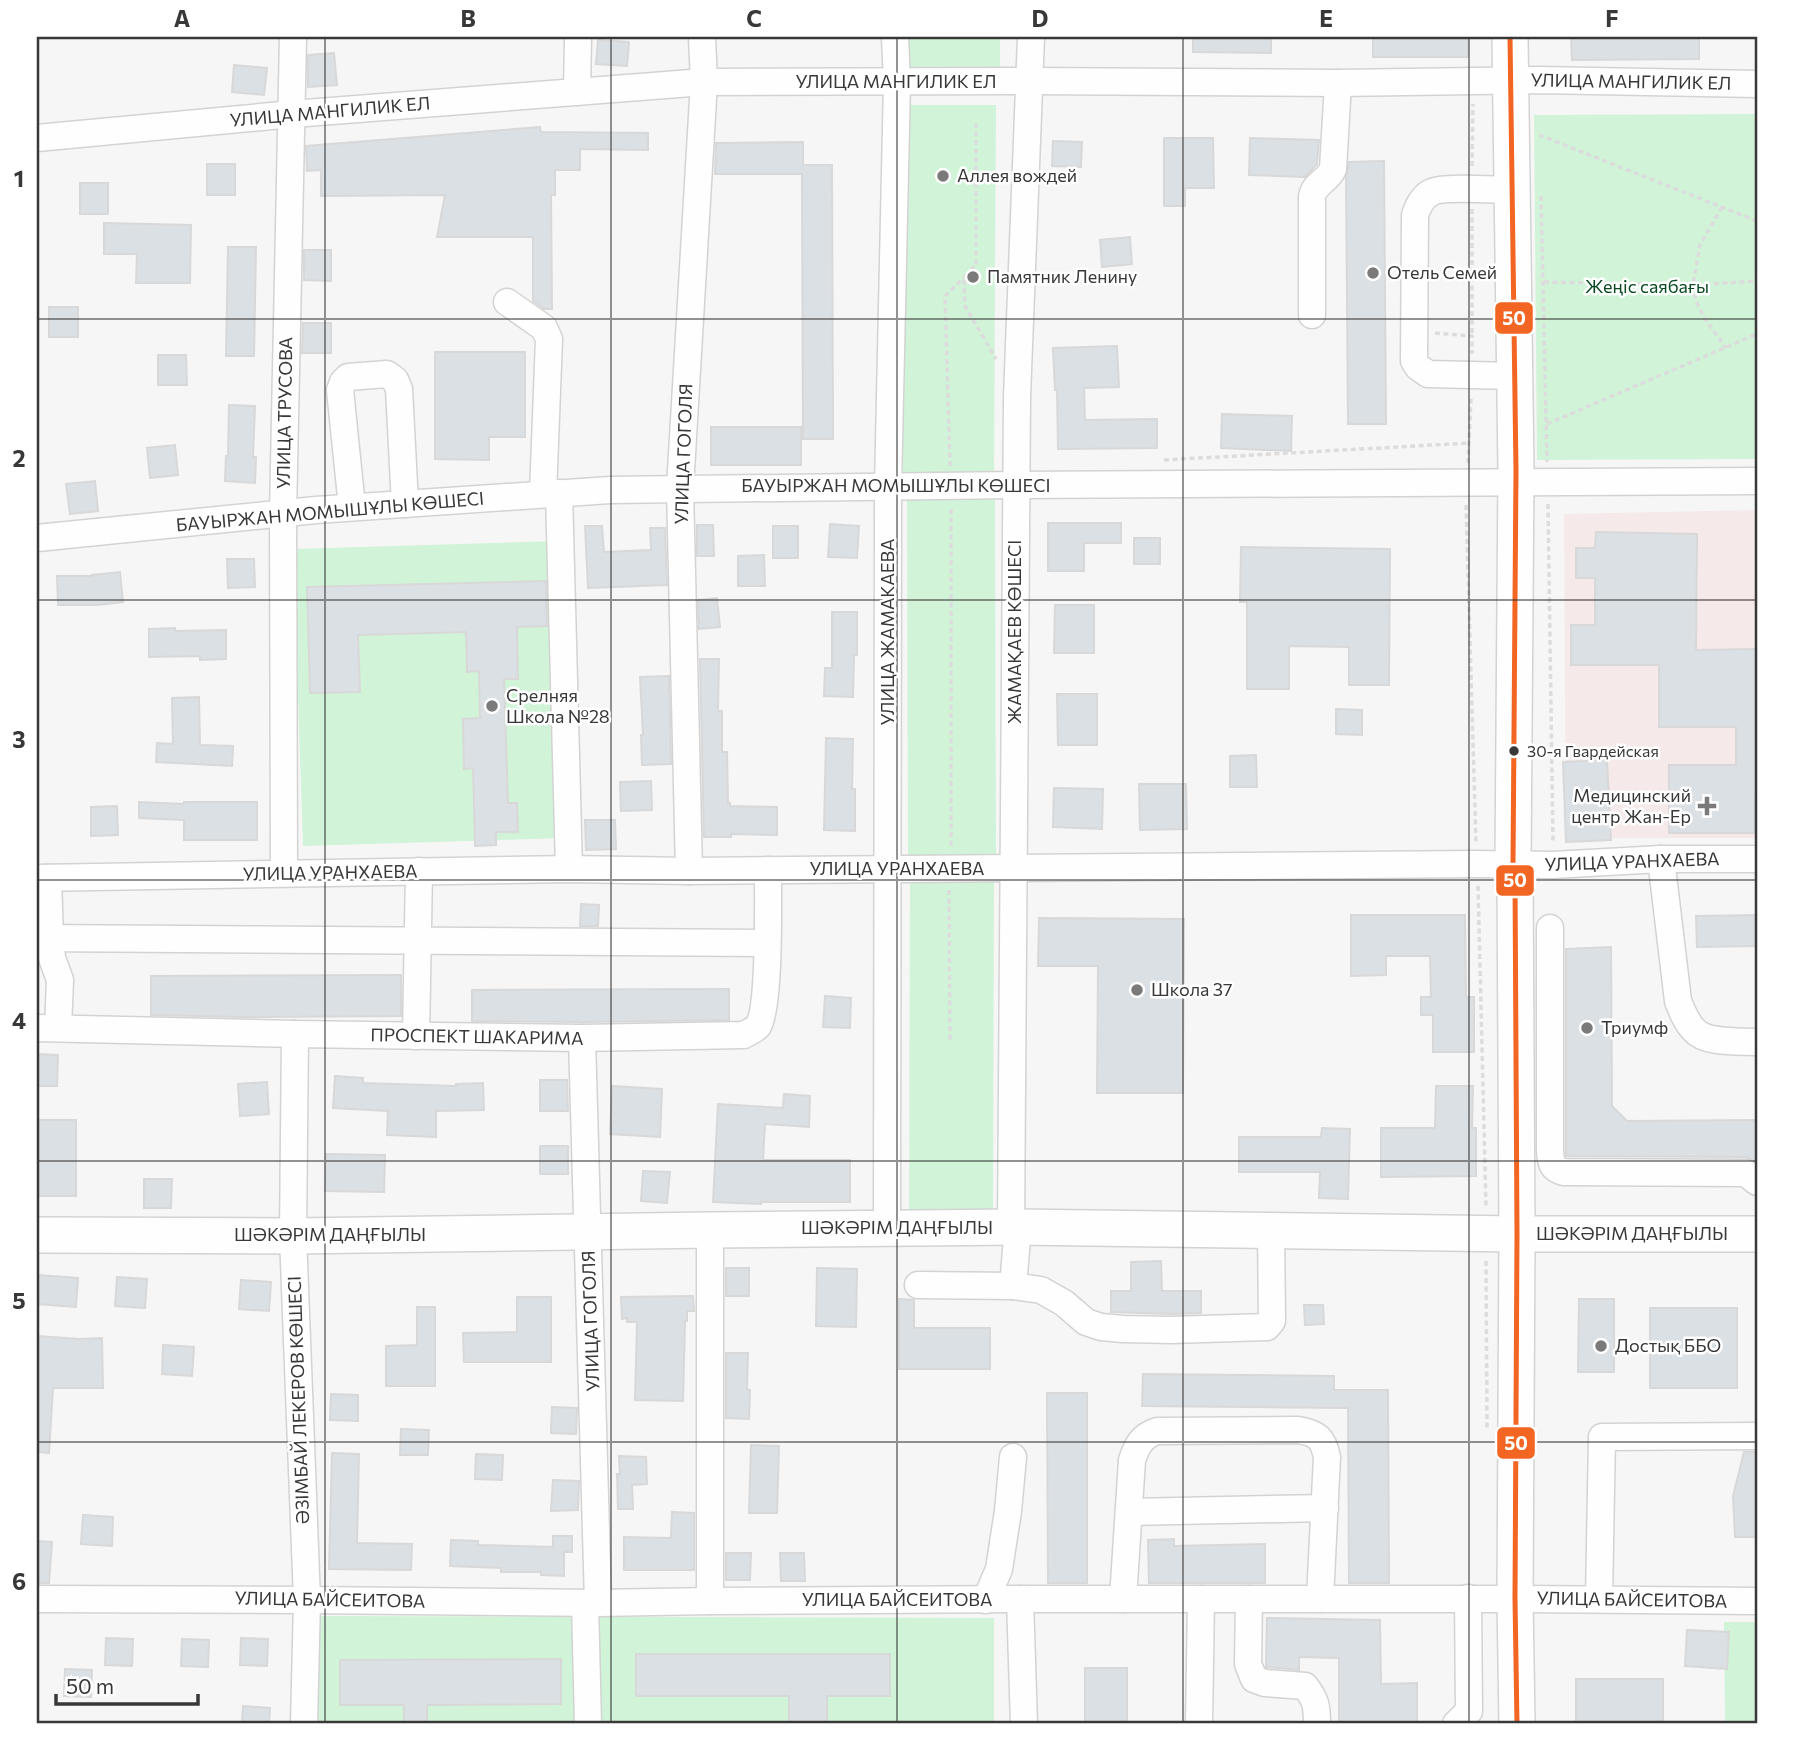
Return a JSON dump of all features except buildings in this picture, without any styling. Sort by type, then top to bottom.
[{"type":"main road","points":[[1510,37],[1510,80],[1526,189],[1515,376],[1532,482],[1513,864],[1515,879],[1502,1234],[1517,1724]]},
{"type":"main road","name":"ШӘКӘРІМ ДАҢҒЫЛЫ","points":[[37,1235],[293,1236],[887,1227],[1757,1234]]},
{"type":"street","name":"УЛИЦА ТРУСОВА","points":[[284,873],[282,514],[293,37]]},
{"type":"street","points":[[578,37],[578,92]]},
{"type":"street","name":"УЛИЦА ГОГОЛЯ","points":[[689,871],[680,488],[704,82],[702,37]]},
{"type":"street","name":"УЛИЦА ЖАМАКАЕВА","points":[[887,1227],[888,487],[897,82],[895,37]]},
{"type":"street","name":"ЖАМАҚАЕВ КӨШЕСІ","points":[[1013,1286],[1017,397],[1031,37]]},
{"type":"street","name":"УЛИЦА МАНГИЛИК ЕЛ","points":[[37,138],[293,114],[704,82],[1338,83],[1510,80],[1757,84]]},
{"type":"street","points":[[1312,315],[1313,192],[1333,169],[1338,83]]},
{"type":"street","points":[[1515,376],[1428,374],[1414,361],[1415,215],[1424,197],[1433,191],[1526,189]]},
{"type":"street","points":[[507,302],[544,328],[550,339],[551,494],[569,869]]},
{"type":"street","points":[[352,507],[340,390],[348,377],[387,374],[395,380],[399,389],[405,504]]},
{"type":"street","name":"БАУЫРЖАН МОМЫШҰЛЫ КӨШЕСІ","points":[[37,538],[352,507],[610,489],[1757,481]]},
{"type":"street","points":[[1661,859],[1678,1001],[1688,1022],[1695,1032],[1705,1039],[1757,1042]]},
{"type":"street","name":"УЛИЦА УРАНХАЕВА","points":[[43,878],[569,869],[689,871],[1553,865],[1661,859],[1757,859]]},
{"type":"street","name":"ПРОСПЕКТ ШАКАРИМА","points":[[47,1028],[582,1038],[744,1035],[757,1027],[763,1012],[768,870]]},
{"type":"street","points":[[416,1036],[419,871]]},
{"type":"street","points":[[43,878],[43,938],[60,980],[47,1028]]},
{"type":"street","points":[[1550,929],[1550,1139],[1553,1166],[1556,1170],[1718,1171],[1746,1173],[1757,1182]]},
{"type":"street","points":[[43,938],[767,943]]},
{"type":"street","name":"ӘЗІМБАЙ ЛЕКЕРОВ КӨШЕСІ","points":[[295,1034],[293,1236],[307,1600],[304,1724]]},
{"type":"street","name":"УЛИЦА ГОГОЛЯ","points":[[582,1038],[588,1232],[592,1603],[588,1724]]},
{"type":"street","points":[[710,1230],[710,1601]]},
{"type":"street","points":[[919,1285],[1013,1286],[1041,1290],[1063,1303],[1086,1322],[1123,1329],[1172,1331],[1267,1327],[1272,1321],[1271,1231]]},
{"type":"street","points":[[1123,1599],[1132,1460],[1140,1441],[1157,1431],[1298,1430],[1318,1437],[1325,1447],[1327,1457],[1320,1599]]},
{"type":"street","points":[[1599,1599],[1602,1437],[1757,1436]]},
{"type":"street","points":[[986,1600],[999,1569],[1013,1457]]},
{"type":"street","points":[[1129,1512],[1325,1508]]},
{"type":"street","points":[[1456,1724],[1469,1711],[1468,1598]]},
{"type":"street","name":"УЛИЦА БАЙСЕИТОВА","points":[[37,1599],[592,1603],[1468,1598],[1757,1601]]},
{"type":"street","points":[[1020,1599],[1024,1724]]},
{"type":"street","points":[[1199,1724],[1201,1599]]},
{"type":"street","points":[[1249,1599],[1248,1664],[1254,1679],[1265,1683],[1305,1686],[1317,1705],[1317,1724]]},
{"type":"path","points":[[950,1040],[950,486],[945,296],[976,265],[976,123]]},
{"type":"path","points":[[1539,148],[1539,135],[1757,221]]},
{"type":"path","points":[[1526,189],[1544,282],[1546,424],[1532,482],[1553,865]]},
{"type":"path","points":[[1722,207],[1700,245],[1693,285],[1696,301],[1705,319],[1726,348]]},
{"type":"path","points":[[964,277],[965,306],[997,360]]},
{"type":"path","points":[[1544,282],[1693,285],[1757,281]]},
{"type":"path","points":[[1415,331],[1472,336],[1466,506],[1476,864],[1502,1234],[1487,1438]]},
{"type":"path","points":[[1546,424],[1757,334]]},
{"type":"path","points":[[1165,460],[1469,443]]},
{"type":"shaded area","points":[[1757,510],[1757,838],[1566,838],[1564,514]]},
{"type":"green space","points":[[907,37],[1000,37],[1000,85],[907,85]]},
{"type":"green space","points":[[904,105],[996,105],[994,473],[903,472]]},
{"type":"green space","name":"Жеңіс саябағы","points":[[1757,114],[1757,459],[1537,460],[1534,115]]},
{"type":"green space","points":[[907,497],[995,497],[996,859],[908,859]]},
{"type":"green space","points":[[556,541],[566,838],[303,846],[293,549]]},
{"type":"green space","points":[[910,879],[994,879],[993,1218],[909,1217]]},
{"type":"green space","points":[[306,1616],[994,1618],[994,1724],[306,1724]]},
{"type":"green space","points":[[1724,1622],[1757,1622],[1757,1724],[1725,1724]]},
{"type":"transit line","name":"50","points":[[1510,37],[1516,470],[1513,864],[1517,1234],[1517,1724]]},
{"type":"place","name":"Аллея вождей","points":[[943,176]]},
{"type":"place","name":"Отель Семей","points":[[1373,273]]},
{"type":"place","name":"Памятник Ленину","points":[[973,277]]},
{"type":"place","name":"Срелняя Школа №28","points":[[492,706]]},
{"type":"place","name":"30-я Гвардейская","points":[[1514,751]]},
{"type":"place","name":"Медицинский центр Жан-Ер","points":[[1707,806]]},
{"type":"place","name":"Школа 37","points":[[1137,990]]},
{"type":"place","name":"Триумф","points":[[1587,1028]]},
{"type":"place","name":"Достық ББО","points":[[1601,1346]]}]
